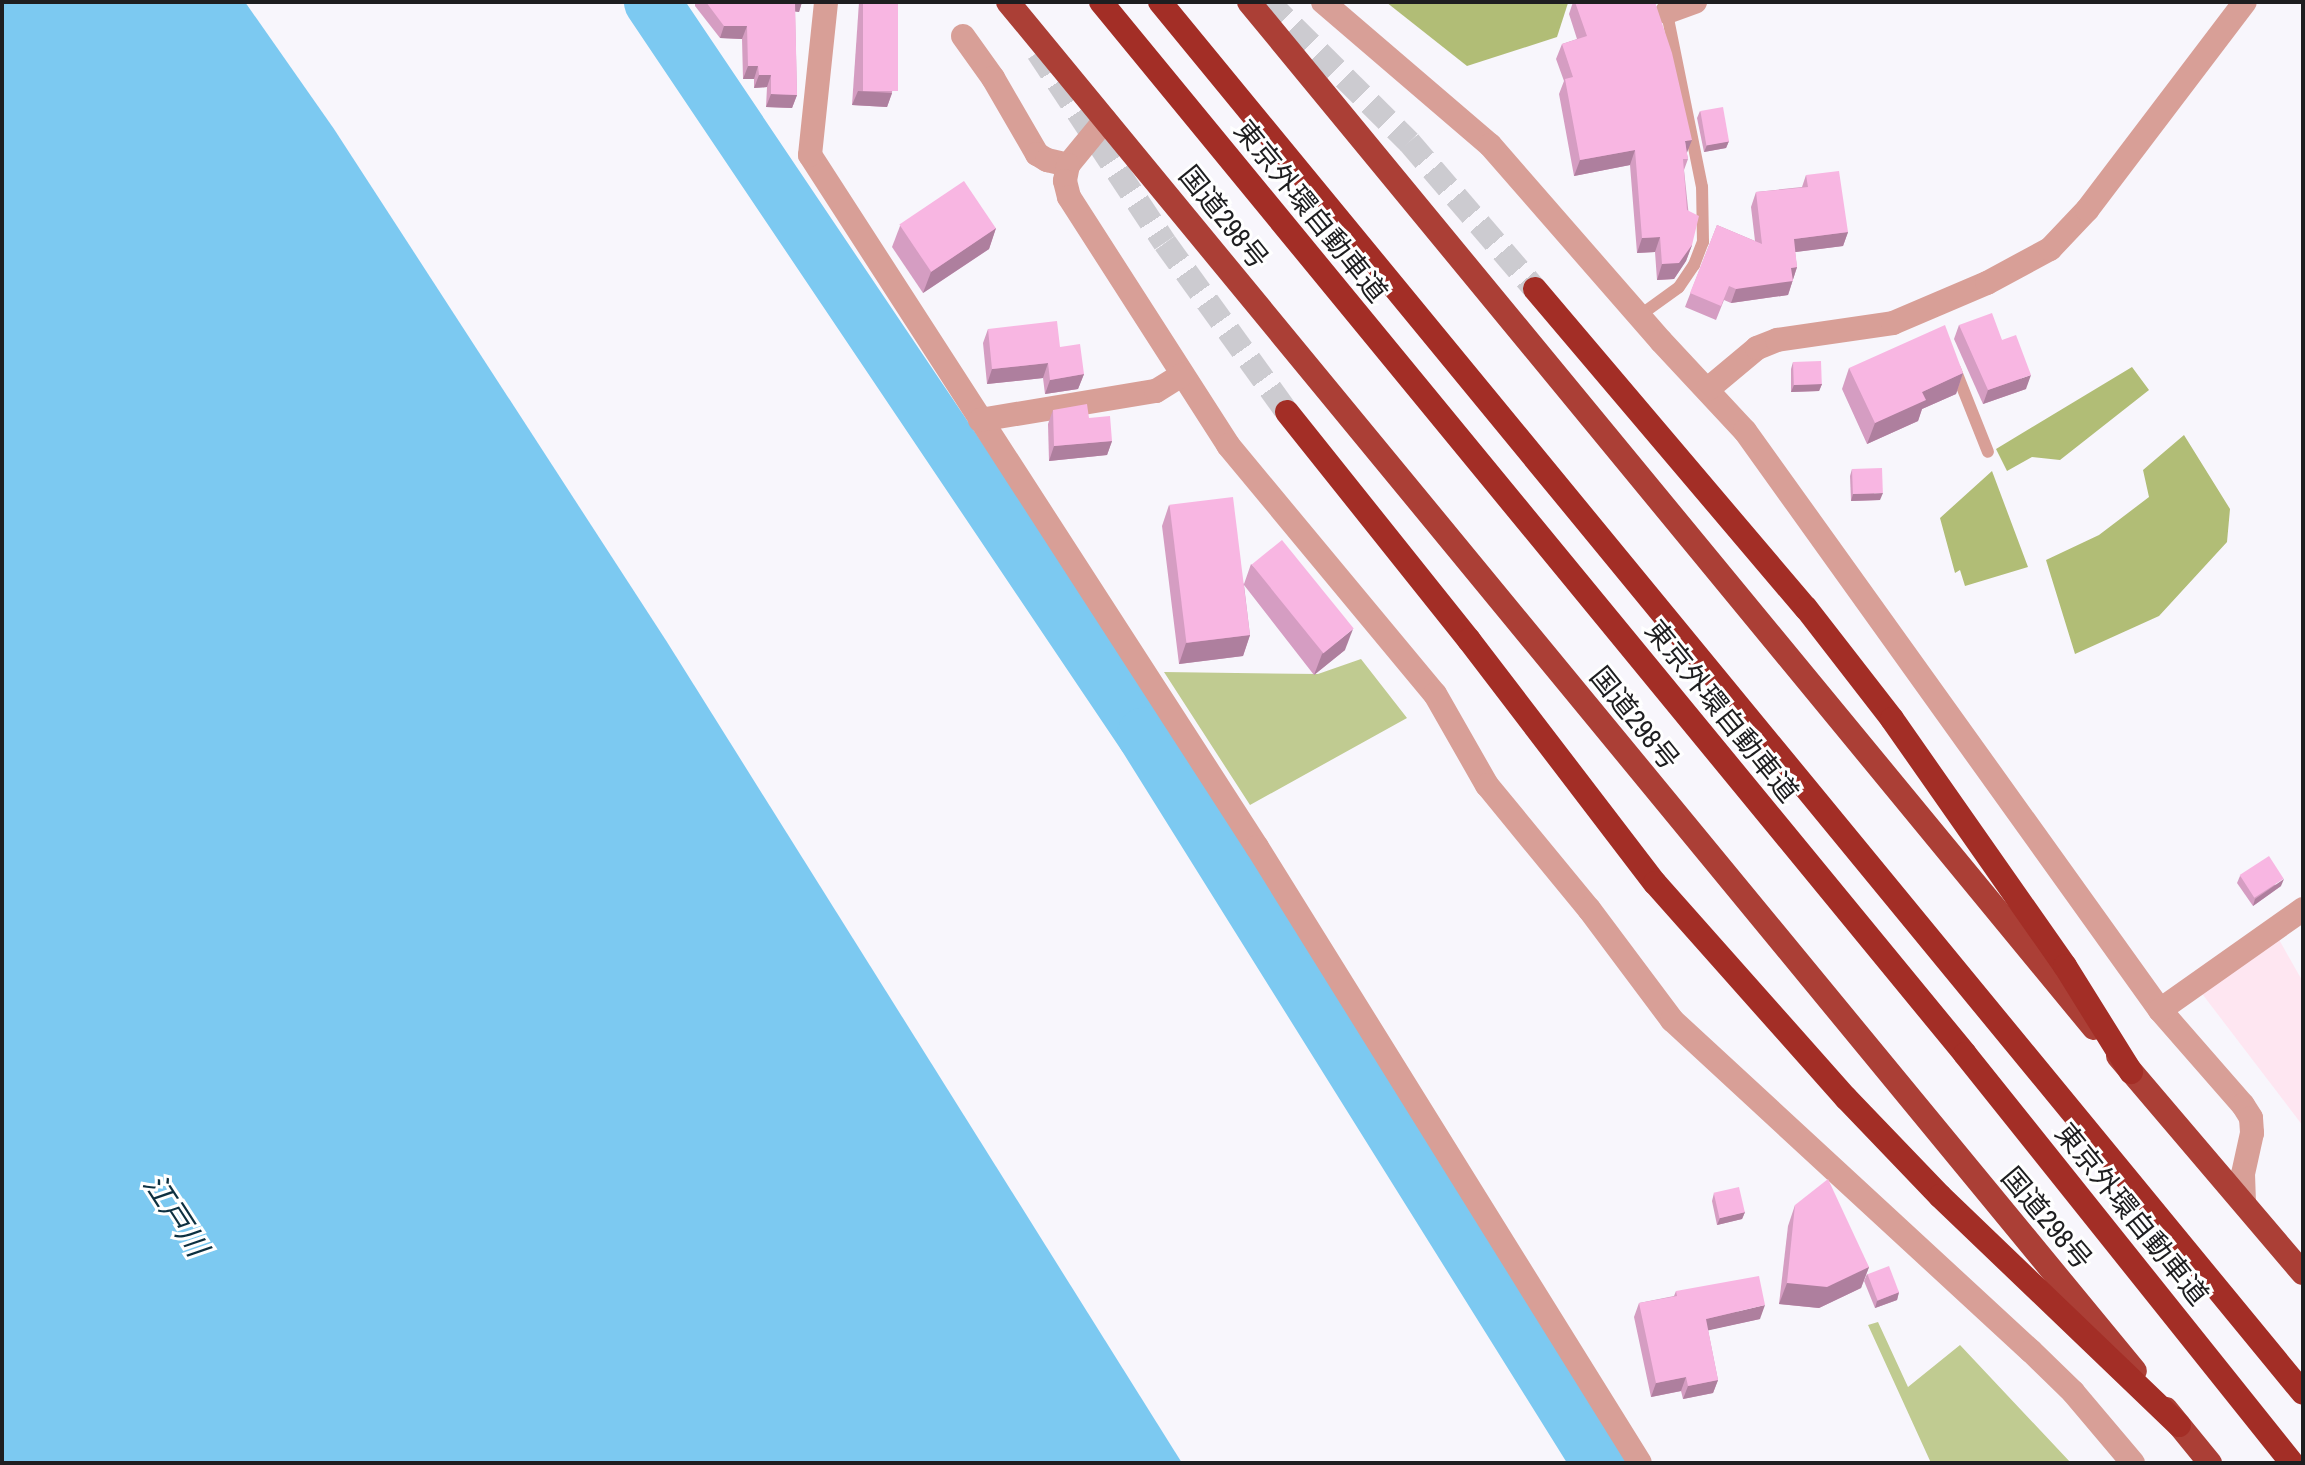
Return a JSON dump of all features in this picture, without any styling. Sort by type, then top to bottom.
[{"type":"highway","name":"東京外環自動車道","points":[[1101,2],[1955,1041],[2292,1463]]},
{"type":"highway","name":"東京外環自動車道","points":[[1160,2],[2303,1393]]},
{"type":"highway","points":[[1249,2],[2131,1072],[2303,1273]]},
{"type":"highway","name":"国道298号","points":[[1011,5],[2210,1463]]},
{"type":"highway","points":[[1535,289],[1806,608],[1882,707],[2065,966],[2131,1072]]},
{"type":"highway","points":[[1287,412],[1655,883],[1846,1098],[1940,1196],[2179,1425]]},
{"type":"street","points":[[826,2],[810,155],[1257,847],[1640,1463]]},
{"type":"street","points":[[1323,2],[1490,145],[1639,316],[1745,431],[2160,1010],[2251,1118],[2252,1133],[2243,1174],[2244,1202]]},
{"type":"street","points":[[1665,7],[1695,2]]},
{"type":"street","points":[[1708,389],[1741,358],[1777,340],[1893,323],[1933,313],[2050,249],[2087,210],[2245,2]]},
{"type":"street","points":[[963,36],[993,78],[1037,154],[1068,165]]},
{"type":"street","points":[[1105,120],[1068,165],[1065,181],[1069,197],[1228,445],[1435,694],[1487,785],[1589,909],[1660,1007],[2031,1351],[2073,1392],[2133,1463]]},
{"type":"street","points":[[980,420],[1156,391],[1182,375]]},
{"type":"street","points":[[2160,1010],[2303,909]]},
{"type":"lane","points":[[1639,316],[1679,287],[1694,265],[1703,242],[1702,187],[1665,7]]},
{"type":"lane","points":[[1949,354],[1988,452]]},
{"type":"shaded area","points":[[2277,936],[2303,982],[2303,1126],[2200,991]]},
{"type":"green space","points":[[1386,2],[1568,3],[1557,37],[1467,66]]},
{"type":"green space","points":[[2132,367],[2149,390],[2060,460],[2032,457],[2007,471],[1996,449]]},
{"type":"green space","points":[[2184,435],[2230,509],[2227,542],[2159,616],[2075,654],[2046,560],[2099,535],[2149,497],[2143,470]]},
{"type":"green space","points":[[1992,471],[2028,567],[1965,586],[1960,570],[1955,573],[1940,518]]},
{"type":"green space","points":[[1361,659],[1407,718],[1250,805],[1164,672],[1318,674]]},
{"type":"green space","points":[[1878,1322],[1908,1387],[1960,1345],[2071,1463],[1931,1463],[1868,1325]]},
{"type":"water","name":"江戸川","points":[[2,2],[245,2],[334,129],[667,642],[1182,1463],[2,1463]]},
{"type":"building","points":[[706,2],[795,2],[797,95],[771,94],[771,75],[759,75],[758,66],[748,66],[747,26],[724,26]]},
{"type":"building","points":[[863,2],[898,2],[898,91],[863,91]]},
{"type":"building","points":[[1575,2],[1655,2],[1672,53],[1692,140],[1685,141],[1688,159],[1683,159],[1687,210],[1699,216],[1692,245],[1679,263],[1662,264],[1660,237],[1642,238],[1635,150],[1580,160],[1565,79],[1573,77],[1562,44],[1587,36]]},
{"type":"building","points":[[1723,107],[1729,141],[1706,145],[1700,111]]},
{"type":"building","points":[[1839,171],[1848,232],[1794,239],[1797,267],[1791,268],[1793,281],[1736,289],[1729,286],[1721,306],[1690,293],[1717,225],[1762,244],[1756,192],[1808,187],[1806,175]]},
{"type":"building","points":[[964,181],[996,228],[931,272],[899,225]]},
{"type":"building","points":[[1992,313],[2002,340],[2016,335],[2031,375],[1988,390],[1959,325]]},
{"type":"building","points":[[1057,321],[1060,347],[1080,344],[1084,374],[1050,380],[1048,363],[992,369],[988,329]]},
{"type":"building","points":[[1945,325],[1963,373],[1922,392],[1926,400],[1875,423],[1849,368]]},
{"type":"building","points":[[1821,361],[1822,384],[1794,385],[1793,362]]},
{"type":"building","points":[[1087,404],[1089,418],[1110,416],[1112,441],[1054,446],[1053,410]]},
{"type":"building","points":[[1882,468],[1883,493],[1853,494],[1852,469]]},
{"type":"building","points":[[1233,497],[1250,635],[1186,643],[1169,505]]},
{"type":"building","points":[[1282,540],[1354,629],[1323,653],[1252,565]]},
{"type":"building","points":[[2269,856],[2284,879],[2254,898],[2240,875]]},
{"type":"building","points":[[1828,1179],[1869,1267],[1827,1287],[1787,1283],[1795,1205]]},
{"type":"building","points":[[1739,1187],[1745,1212],[1720,1218],[1714,1193]]},
{"type":"building","points":[[1889,1266],[1899,1292],[1878,1300],[1868,1274]]},
{"type":"building","points":[[1759,1276],[1765,1305],[1706,1319],[1718,1380],[1688,1386],[1686,1377],[1656,1383],[1639,1303],[1677,1296],[1676,1291]]},
{"type":"waterway","points":[[652,2],[1145,735],[1600,1463]]},
{"type":"tunnel","points":[[1268,2],[1409,142],[1535,289]]},
{"type":"tunnel","points":[[1038,52],[1165,243],[1287,412]]}]
